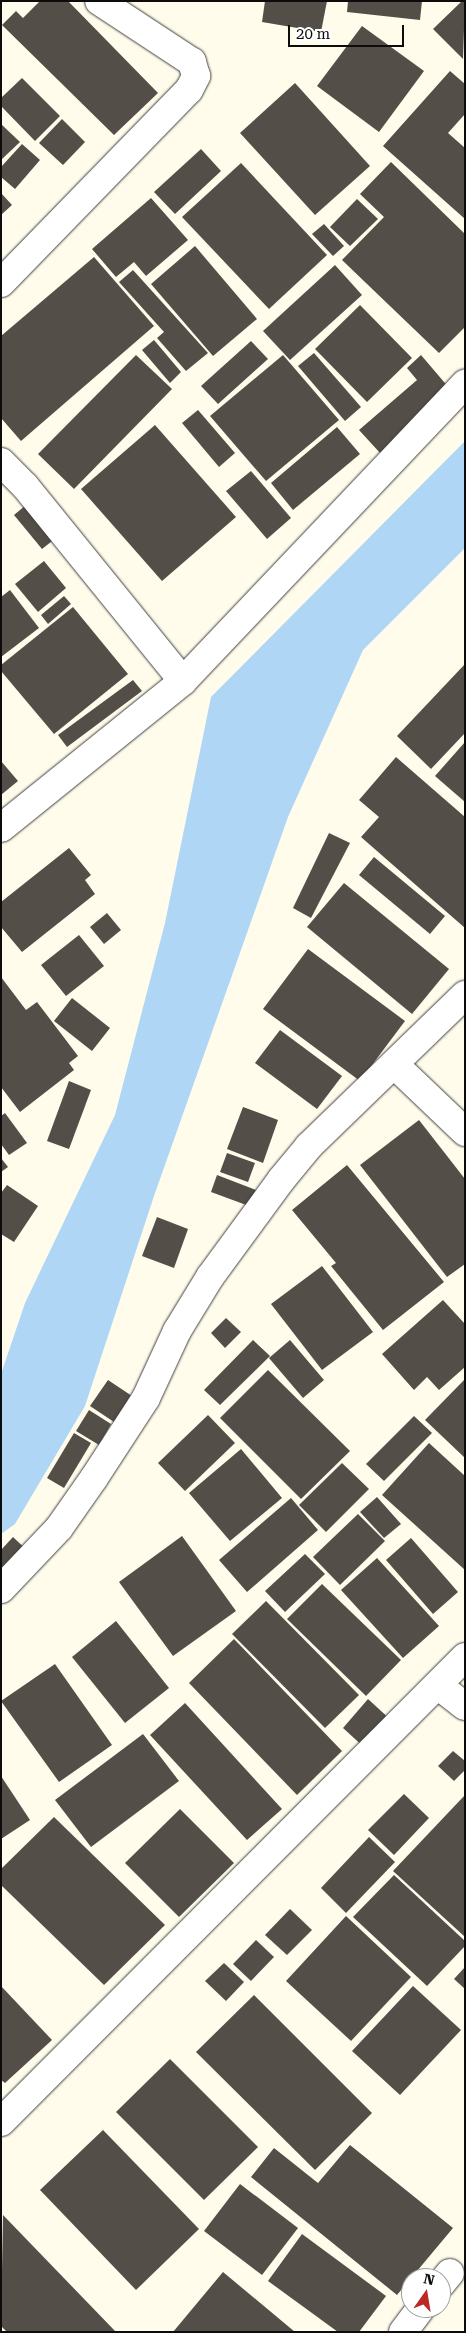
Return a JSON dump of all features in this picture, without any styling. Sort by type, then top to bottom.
[{"type":"street","points":[[1,283],[189,90],[196,76],[192,62],[99,1]]},
{"type":"street","points":[[1,828],[183,681],[465,384]]},
{"type":"street","points":[[1,462],[25,486],[183,681]]},
{"type":"street","points":[[1,1589],[59,1528],[94,1478],[146,1398],[177,1331],[201,1293],[281,1180],[309,1146],[465,996]]},
{"type":"street","points":[[395,1065],[465,1132]]},
{"type":"street","points":[[1,2122],[465,1658]]},
{"type":"street","points":[[438,1686],[465,1706]]},
{"type":"street","points":[[403,2332],[414,2318]]},
{"type":"water","points":[[465,441],[465,548],[363,650],[288,817],[154,1196],[85,1406],[15,1524],[1,1534],[1,1374],[25,1303],[115,1115],[165,923],[211,697]]},
{"type":"building","points":[[40,1],[68,1],[158,93],[114,135],[2,25],[16,11],[23,18]]},
{"type":"building","points":[[265,1],[327,1],[321,32],[262,22]]},
{"type":"building","points":[[348,1],[422,1],[420,20],[347,12]]},
{"type":"building","points":[[462,1],[465,1],[463,59],[433,29]]},
{"type":"building","points":[[362,26],[424,71],[379,132],[317,86]]},
{"type":"building","points":[[450,71],[465,84],[465,114],[448,133],[465,148],[465,219],[383,146]]},
{"type":"building","points":[[22,78],[60,116],[35,141],[1,106],[1,98]]},
{"type":"building","points":[[295,83],[370,166],[315,215],[240,133]]},
{"type":"building","points":[[62,119],[85,142],[63,165],[39,143]]},
{"type":"building","points":[[1,124],[20,142],[1,160]]},
{"type":"building","points":[[22,144],[40,160],[15,189],[1,177],[1,167]]},
{"type":"building","points":[[201,149],[221,171],[175,214],[154,192]]},
{"type":"building","points":[[391,162],[465,234],[465,327],[439,353],[342,260],[384,217],[360,194]]},
{"type":"building","points":[[241,163],[327,255],[269,309],[182,217]]},
{"type":"building","points":[[1,193],[12,205],[1,215]]},
{"type":"building","points":[[151,198],[188,240],[146,276],[134,262],[116,277],[92,249]]},
{"type":"building","points":[[357,199],[378,219],[350,246],[330,227]]},
{"type":"building","points":[[324,224],[344,246],[333,256],[312,234]]},
{"type":"building","points":[[195,246],[257,319],[213,356],[151,284]]},
{"type":"building","points":[[94,257],[154,326],[21,441],[1,418],[1,336]]},
{"type":"building","points":[[335,265],[362,295],[290,360],[263,331]]},
{"type":"building","points":[[133,270],[208,353],[186,371],[157,338],[164,332],[119,282]]},
{"type":"building","points":[[360,305],[412,358],[367,402],[315,349]]},
{"type":"building","points":[[154,340],[181,372],[170,383],[142,350]]},
{"type":"building","points":[[251,341],[268,359],[218,404],[201,386]]},
{"type":"building","points":[[314,353],[361,407],[345,421],[298,366]]},
{"type":"building","points":[[136,355],[172,389],[74,489],[38,454]]},
{"type":"building","points":[[283,355],[339,420],[266,481],[210,416]]},
{"type":"building","points":[[421,355],[450,389],[381,454],[359,430],[417,380],[407,368]]},
{"type":"building","points":[[198,410],[235,453],[219,467],[182,423]]},
{"type":"building","points":[[155,425],[236,517],[162,581],[81,489]]},
{"type":"building","points":[[337,427],[360,454],[293,510],[271,483]]},
{"type":"building","points":[[251,471],[291,518],[267,539],[226,491]]},
{"type":"building","points":[[32,500],[61,534],[42,549],[14,515]]},
{"type":"building","points":[[44,561],[66,588],[38,612],[15,584]]},
{"type":"building","points":[[10,590],[39,628],[1,657],[1,597]]},
{"type":"building","points":[[64,596],[71,604],[48,624],[41,615]]},
{"type":"building","points":[[73,607],[128,674],[54,734],[1,671],[1,665]]},
{"type":"building","points":[[465,664],[465,733],[431,769],[397,736]]},
{"type":"building","points":[[133,680],[142,691],[67,747],[58,735]]},
{"type":"building","points":[[465,742],[465,802],[435,776]]},
{"type":"building","points":[[396,757],[465,817],[465,928],[361,837],[379,817],[359,800]]},
{"type":"building","points":[[1,761],[18,781],[1,795]]},
{"type":"building","points":[[329,833],[350,843],[311,918],[293,908]]},
{"type":"building","points":[[69,848],[91,875],[85,880],[95,894],[22,952],[1,927],[1,902]]},
{"type":"building","points":[[374,857],[445,916],[430,934],[359,875]]},
{"type":"building","points":[[344,883],[449,969],[412,1014],[307,927]]},
{"type":"building","points":[[107,913],[121,930],[104,944],[90,927]]},
{"type":"building","points":[[79,935],[104,966],[66,996],[41,965]]},
{"type":"building","points":[[308,949],[405,1021],[360,1081],[263,1009]]},
{"type":"building","points":[[1,977],[26,1010],[37,1002],[78,1056],[69,1063],[74,1070],[20,1112],[1,1087]]},
{"type":"building","points":[[72,998],[110,1028],[92,1051],[54,1021]]},
{"type":"building","points":[[280,1030],[342,1076],[317,1109],[255,1063]]},
{"type":"building","points":[[69,1081],[91,1090],[69,1149],[47,1141]]},
{"type":"building","points":[[243,1107],[278,1120],[263,1163],[227,1149]]},
{"type":"building","points":[[5,1113],[27,1143],[9,1155],[1,1144],[1,1116]]},
{"type":"building","points":[[419,1120],[465,1179],[465,1264],[447,1277],[360,1165]]},
{"type":"building","points":[[227,1153],[255,1163],[248,1182],[220,1172]]},
{"type":"building","points":[[1,1158],[8,1167],[1,1172]]},
{"type":"building","points":[[347,1165],[444,1282],[383,1330],[331,1266],[336,1263],[292,1210]]},
{"type":"building","points":[[217,1175],[256,1190],[249,1206],[211,1192]]},
{"type":"building","points":[[7,1185],[38,1206],[14,1242],[1,1234],[1,1193]]},
{"type":"building","points":[[157,1217],[188,1229],[174,1268],[142,1256]]},
{"type":"building","points":[[322,1266],[373,1332],[322,1370],[271,1304]]},
{"type":"building","points":[[443,1300],[465,1324],[465,1367],[439,1390],[427,1377],[414,1390],[382,1354]]},
{"type":"building","points":[[226,1318],[241,1332],[225,1348],[211,1333]]},
{"type":"building","points":[[253,1340],[270,1356],[220,1405],[204,1390]]},
{"type":"building","points":[[290,1340],[324,1380],[303,1398],[269,1358]]},
{"type":"building","points":[[268,1370],[350,1451],[301,1499],[220,1418]]},
{"type":"building","points":[[465,1379],[465,1458],[425,1420]]},
{"type":"building","points":[[108,1380],[132,1396],[114,1422],[90,1406]]},
{"type":"building","points":[[89,1410],[111,1424],[99,1445],[76,1431]]},
{"type":"building","points":[[208,1415],[235,1443],[185,1491],[158,1463]]},
{"type":"building","points":[[414,1416],[432,1433],[384,1481],[366,1464]]},
{"type":"building","points":[[74,1433],[91,1443],[64,1488],[47,1478]]},
{"type":"building","points":[[429,1443],[465,1476],[465,1570],[382,1495]]},
{"type":"building","points":[[241,1449],[282,1498],[230,1541],[189,1493]]},
{"type":"building","points":[[342,1463],[369,1489],[326,1532],[299,1505]]},
{"type":"building","points":[[377,1497],[401,1524],[384,1538],[360,1512]]},
{"type":"building","points":[[291,1498],[318,1530],[247,1592],[219,1560]]},
{"type":"building","points":[[358,1514],[385,1541],[340,1585],[313,1557]]},
{"type":"building","points":[[182,1536],[236,1611],[173,1656],[119,1582]]},
{"type":"building","points":[[13,1537],[29,1552],[1,1581],[1,1550]]},
{"type":"building","points":[[411,1538],[458,1592],[433,1614],[386,1560]]},
{"type":"building","points":[[305,1554],[325,1574],[285,1612],[265,1591]]},
{"type":"building","points":[[377,1558],[439,1626],[403,1658],[341,1590]]},
{"type":"building","points":[[322,1584],[401,1660],[366,1696],[287,1619]]},
{"type":"building","points":[[266,1601],[359,1695],[325,1728],[232,1634]]},
{"type":"building","points":[[116,1621],[169,1688],[125,1723],[72,1657]]},
{"type":"building","points":[[234,1639],[342,1751],[297,1795],[189,1683]]},
{"type":"building","points":[[55,1664],[112,1745],[59,1782],[1,1701]]},
{"type":"building","points":[[368,1699],[392,1721],[366,1749],[343,1728]]},
{"type":"building","points":[[185,1703],[282,1809],[247,1840],[150,1735]]},
{"type":"building","points":[[143,1734],[179,1781],[91,1847],[55,1800]]},
{"type":"building","points":[[453,1751],[465,1761],[465,1770],[454,1781],[438,1766]]},
{"type":"building","points":[[1,1776],[30,1820],[1,1839]]},
{"type":"building","points":[[404,1794],[429,1818],[394,1855],[368,1830]]},
{"type":"building","points":[[465,1795],[465,1937],[393,1871]]},
{"type":"building","points":[[180,1809],[234,1863],[179,1917],[125,1863]]},
{"type":"building","points":[[54,1817],[165,1925],[104,1985],[1,1885],[1,1869]]},
{"type":"building","points":[[369,1837],[395,1862],[346,1913],[321,1888]]},
{"type":"building","points":[[394,1875],[465,1941],[465,1946],[427,1986],[353,1917]]},
{"type":"building","points":[[290,1909],[312,1930],[287,1955],[265,1935]]},
{"type":"building","points":[[346,1916],[411,1977],[351,2041],[286,1981]]},
{"type":"building","points":[[256,1940],[274,1957],[251,1981],[233,1964]]},
{"type":"building","points":[[224,1963],[244,1982],[226,2001],[205,1981]]},
{"type":"building","points":[[465,1967],[465,1989],[454,1979]]},
{"type":"building","points":[[1,1986],[52,2040],[5,2083],[1,2080]]},
{"type":"building","points":[[413,1986],[461,2030],[400,2095],[352,2051]]},
{"type":"building","points":[[254,1995],[372,2113],[315,2170],[196,2052]]},
{"type":"building","points":[[170,2059],[258,2147],[204,2200],[116,2112]]},
{"type":"building","points":[[103,2130],[199,2229],[136,2290],[40,2190]]},
{"type":"building","points":[[350,2145],[453,2228],[420,2268],[401,2268],[401,2290],[397,2295],[251,2177],[274,2148],[318,2183]]},
{"type":"building","points":[[240,2184],[298,2228],[262,2275],[204,2231]]},
{"type":"building","points":[[3,2215],[116,2332],[7,2332],[1,2326]]},
{"type":"building","points":[[302,2234],[386,2296],[359,2332],[338,2332],[268,2281]]},
{"type":"building","points":[[223,2272],[295,2332],[173,2332]]}]
